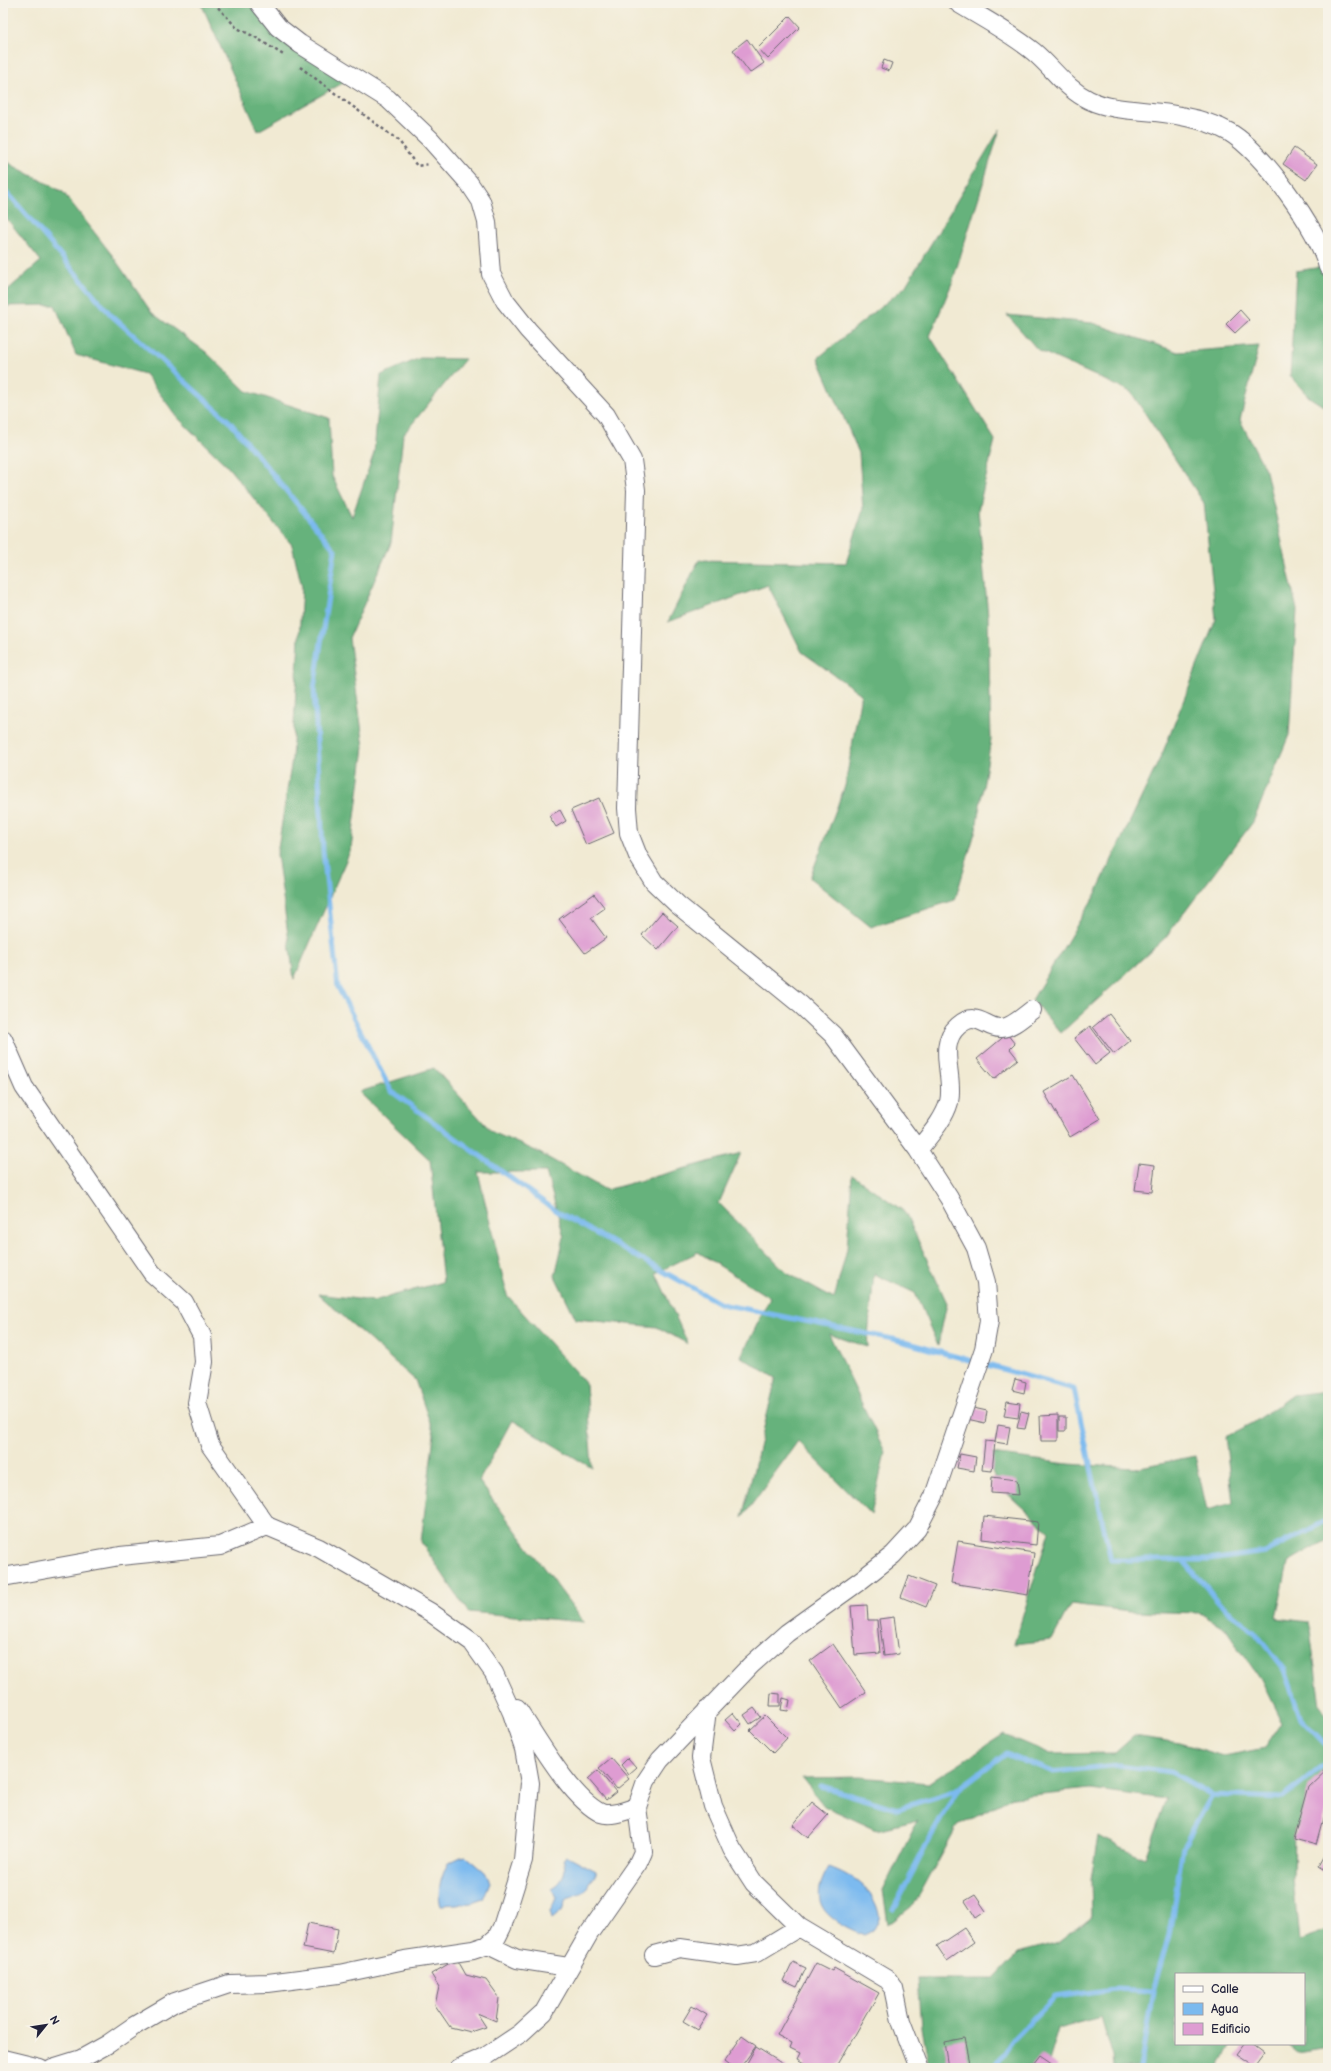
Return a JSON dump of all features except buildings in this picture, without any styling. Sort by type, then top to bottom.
[{"type":"street","points":[[259,3],[278,27],[300,44],[388,99],[412,120],[451,161],[481,201],[487,222],[491,274],[505,301],[528,330],[606,415],[632,460],[636,490],[627,808],[629,833],[638,856],[654,882],[678,905],[801,1004],[832,1035],[918,1150],[949,1198],[976,1248],[986,1282],[989,1321],[984,1349],[934,1496],[917,1529],[888,1559],[787,1633],[751,1665],[660,1760],[646,1781],[637,1807],[643,1852],[568,1967],[544,2012],[520,2033],[485,2057],[459,2068]]},
{"type":"street","points":[[958,3],[1010,35],[1035,53],[1072,90],[1089,100],[1112,107],[1179,115],[1203,121],[1230,132],[1256,153],[1285,189],[1316,238],[1328,267]]},
{"type":"street","points":[[918,1150],[938,1125],[948,1102],[950,1084],[947,1053],[949,1038],[958,1026],[970,1019],[983,1020],[995,1028],[1002,1028],[1032,1010]]},
{"type":"street","points":[[3,1039],[24,1087],[116,1222],[152,1273],[184,1302],[202,1336],[204,1362],[197,1403],[210,1445],[267,1526],[319,1548],[430,1612],[472,1642],[567,1783],[602,1813],[613,1814],[637,1807]]},
{"type":"street","points":[[3,1577],[120,1556],[220,1546],[267,1526]]},
{"type":"street","points":[[52,2068],[81,2058],[108,2044],[134,2026],[175,2002],[229,1984],[268,1983],[339,1974],[405,1960],[473,1950],[488,1945],[497,1937],[502,1927],[523,1860],[530,1783],[524,1749],[512,1713],[494,1673]]},
{"type":"street","points":[[707,1710],[701,1758],[713,1806],[732,1849],[754,1883],[798,1927],[888,1980],[894,1988],[901,2020],[919,2068]]},
{"type":"street","points":[[654,1955],[680,1948],[737,1956],[756,1953],[798,1927]]},
{"type":"street","points":[[488,1945],[517,1959],[568,1967]]},
{"type":"street","points":[[3,2059],[40,2068]]},
{"type":"path","points":[[214,3],[236,28],[255,37],[287,58]]},
{"type":"path","points":[[300,66],[399,141],[417,166],[451,161]]},
{"type":"green space","points":[[201,3],[251,3],[357,75],[258,131]]},
{"type":"green space","points":[[1000,129],[952,283],[930,336],[995,440],[978,510],[988,616],[991,740],[976,829],[955,900],[871,927],[810,878],[845,786],[861,694],[802,652],[768,585],[668,622],[699,560],[846,563],[863,510],[859,453],[818,358],[905,287]]},
{"type":"green space","points":[[3,158],[12,165],[63,192],[112,255],[152,313],[206,352],[246,391],[329,418],[332,476],[352,517],[374,453],[381,375],[420,358],[465,359],[403,435],[391,543],[349,638],[364,747],[351,849],[294,979],[277,854],[292,759],[302,587],[292,545],[227,466],[178,418],[145,374],[76,355],[55,305],[3,306],[3,294],[41,261],[3,214]]},
{"type":"green space","points":[[1328,266],[1328,409],[1309,397],[1290,376],[1296,271]]},
{"type":"green space","points":[[1007,315],[1093,323],[1178,352],[1259,346],[1240,420],[1266,471],[1297,610],[1289,735],[1253,822],[1165,938],[1061,1033],[1032,1000],[1095,895],[1163,752],[1216,619],[1204,503],[1131,392],[1038,350]]},
{"type":"green space","points":[[434,1068],[492,1132],[536,1151],[606,1190],[741,1153],[719,1203],[787,1273],[834,1299],[847,1249],[852,1175],[905,1212],[947,1303],[938,1346],[915,1293],[874,1274],[867,1347],[829,1334],[885,1452],[871,1515],[798,1441],[742,1518],[776,1378],[741,1357],[770,1298],[698,1252],[656,1273],[688,1344],[657,1327],[576,1319],[555,1276],[564,1237],[546,1172],[478,1172],[507,1295],[586,1384],[592,1468],[512,1420],[479,1481],[584,1622],[468,1612],[421,1542],[434,1434],[415,1380],[318,1294],[373,1301],[443,1282],[430,1160],[359,1092]]},
{"type":"green space","points":[[1328,1391],[1328,1540],[1288,1563],[1276,1618],[1309,1622],[1320,1706],[1328,1715],[1328,1798],[1294,1829],[1293,1879],[1299,1940],[1328,1930],[1328,2047],[1298,2052],[1289,2045],[1305,2045],[1305,1973],[1175,1973],[1175,2045],[1230,2045],[1218,2068],[1114,2068],[1113,2057],[1101,2017],[1058,2028],[1046,2068],[928,2068],[921,2026],[917,1979],[993,1979],[1018,1953],[1059,1942],[1092,1916],[1091,1879],[1098,1836],[1145,1858],[1166,1799],[1090,1789],[1013,1797],[957,1826],[915,1903],[888,1924],[883,1890],[918,1820],[877,1830],[824,1806],[802,1778],[860,1777],[929,1783],[1004,1734],[1051,1754],[1115,1753],[1134,1736],[1180,1743],[1224,1756],[1265,1748],[1282,1723],[1261,1680],[1225,1628],[1200,1613],[1130,1611],[1071,1604],[1052,1640],[1014,1644],[1049,1532],[998,1485],[984,1453],[1068,1464],[1135,1468],[1195,1456],[1207,1510],[1233,1503],[1225,1437],[1253,1423],[1292,1395]]},
{"type":"water","points":[[566,1855],[596,1871],[596,1876],[589,1881],[588,1886],[583,1892],[565,1900],[564,1909],[552,1919],[550,1912],[556,1898],[552,1888],[559,1883],[564,1876],[565,1868],[563,1859]]},
{"type":"water","points":[[466,1856],[485,1872],[490,1882],[483,1899],[472,1903],[441,1905],[439,1889],[448,1863]]},
{"type":"water","points":[[829,1867],[846,1874],[861,1885],[873,1898],[877,1906],[879,1917],[878,1923],[874,1930],[864,1935],[840,1924],[824,1910],[820,1902],[819,1892],[822,1881]]},
{"type":"waterway","points":[[3,190],[13,199],[111,315],[229,421],[335,550],[314,689],[323,851],[338,987],[391,1091],[556,1211],[721,1304],[893,1339],[1074,1389],[1111,1560],[1209,1560],[1265,1552],[1328,1520]]},
{"type":"waterway","points":[[1183,1560],[1226,1610],[1254,1631],[1284,1670],[1301,1719],[1328,1747]]},
{"type":"waterway","points":[[821,1786],[897,1809],[957,1790],[1006,1753],[1053,1772],[1119,1765],[1171,1772],[1212,1795],[1283,1798],[1328,1762]]},
{"type":"waterway","points":[[893,1910],[957,1790]]},
{"type":"waterway","points":[[1140,2068],[1153,1991],[1169,1935],[1183,1847],[1212,1795]]},
{"type":"waterway","points":[[994,2068],[1011,2042],[1055,1997],[1115,1989],[1153,1991]]}]
